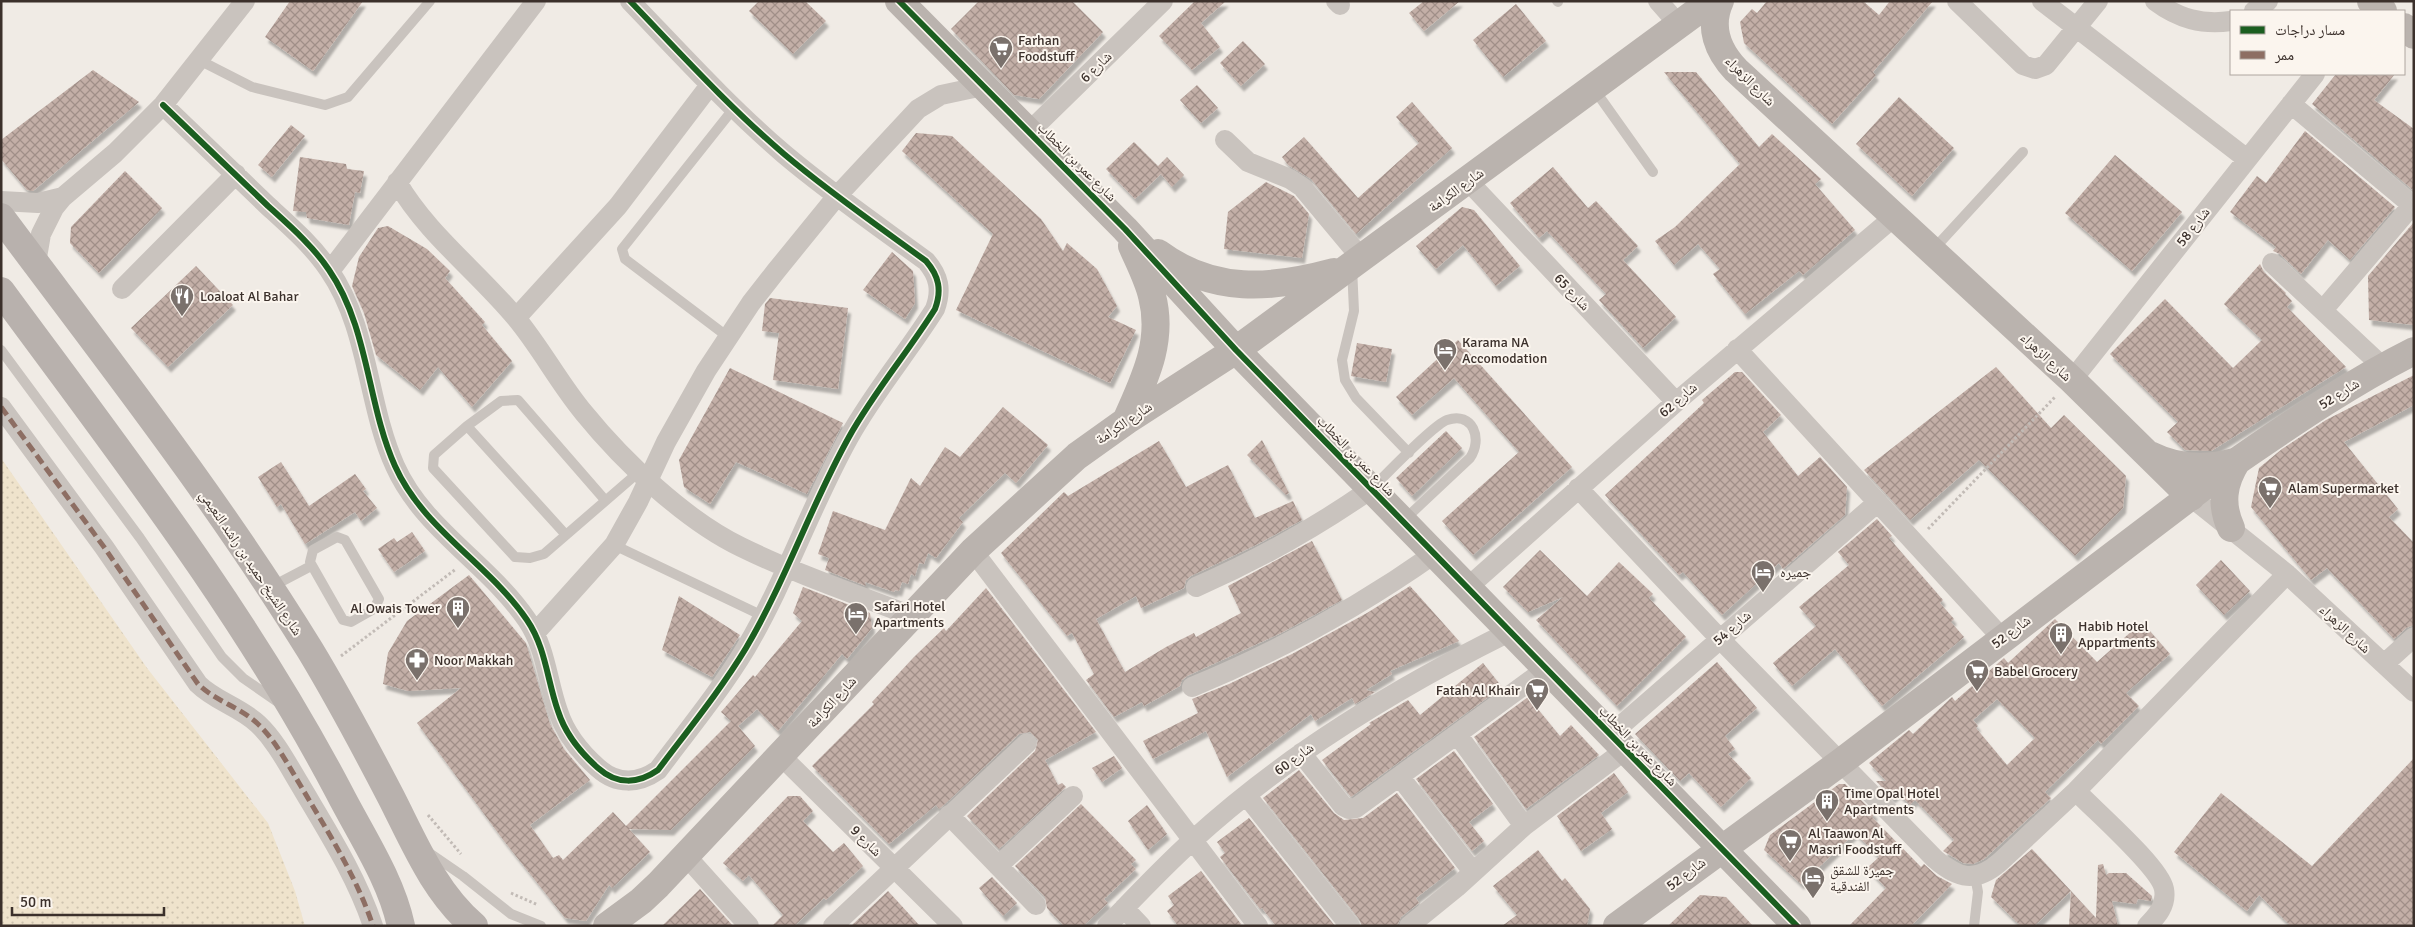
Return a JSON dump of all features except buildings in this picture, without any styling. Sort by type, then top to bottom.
[{"type":"main road","name":"شارع عمر بن الخطاب","points":[[899,1],[1125,229],[1236,350],[1797,926]]},
{"type":"main road","name":"شارع الكرامة","points":[[607,926],[641,901],[686,856],[973,551],[1077,456],[1126,421],[1236,350],[1468,182],[1680,26],[1711,1]]},
{"type":"main road","name":"شارع الزهراء","points":[[1720,1],[1715,19],[1715,33],[1719,47],[1726,60],[2072,380],[2144,453],[2191,497]]},
{"type":"main road","name":"شارع الشيخ حميد بن راشد النعيمي","points":[[1,217],[184,463],[270,587],[348,717],[442,890],[451,903],[474,926]]},
{"type":"main road","points":[[1125,229],[1181,267],[1222,282],[1243,286],[1287,284],[1357,263]]},
{"type":"main road","points":[[1125,229],[1152,294],[1156,315],[1156,336],[1147,370],[1126,421]]},
{"type":"main road","points":[[1,291],[191,551],[234,614],[296,714],[382,874],[401,926]]},
{"type":"main road","name":"شارع 52","points":[[1617,926],[1720,848],[1841,762],[2236,461],[2286,427],[2383,367],[2414,351]]},
{"type":"main road","points":[[2144,453],[2174,465],[2190,467],[2206,468],[2236,461]]},
{"type":"main road","points":[[2231,528],[2226,517],[2224,495],[2226,483],[2236,461]]},
{"type":"street","points":[[36,263],[41,234],[54,208],[63,197],[115,153],[163,105],[245,1]]},
{"type":"street","points":[[330,271],[536,1]]},
{"type":"street","points":[[163,105],[309,245],[330,271],[354,321],[395,466],[419,505],[517,607],[535,633],[547,665],[558,712],[572,739],[598,768],[608,776],[621,781],[634,782],[647,778],[658,770],[728,677],[763,616],[825,483],[850,436],[930,318],[939,299],[937,278],[926,261],[784,154],[710,85],[630,1]]},
{"type":"street","name":"شارع 6","points":[[1029,132],[1163,1]]},
{"type":"street","points":[[1658,1],[1680,26]]},
{"type":"street","points":[[1957,1],[2024,64],[2035,69],[2046,64],[2098,1]]},
{"type":"street","points":[[2042,1],[2247,159]]},
{"type":"street","points":[[2155,1],[2175,15],[2194,22],[2214,24],[2230,21]]},
{"type":"street","points":[[2255,10],[2268,1]]},
{"type":"street","name":"شارع 58","points":[[2072,380],[2314,75]]},
{"type":"street","points":[[516,318],[618,206],[710,85]]},
{"type":"street","points":[[535,633],[614,545],[644,475],[728,337],[776,271],[838,196],[918,109],[941,95],[983,86]]},
{"type":"street","points":[[2291,104],[2413,204],[2323,310]]},
{"type":"street","points":[[1225,140],[1248,162],[1290,179],[1302,186],[1357,263]]},
{"type":"street","points":[[122,289],[236,174]]},
{"type":"street","points":[[397,182],[420,214],[516,318],[584,413],[644,475],[693,517],[740,547],[787,568],[912,616]]},
{"type":"street","name":"شارع 65","points":[[1468,182],[1676,402]]},
{"type":"street","points":[[1,201],[38,203],[63,197]]},
{"type":"street","name":"شارع 62","points":[[1466,588],[1737,349],[1894,217]]},
{"type":"street","points":[[2272,263],[2383,367]]},
{"type":"street","points":[[1737,349],[2002,638]]},
{"type":"street","points":[[1,407],[110,555],[198,684],[211,695],[248,714],[270,738],[358,887],[373,926]]},
{"type":"street","points":[[1578,488],[1720,639],[1841,762],[1947,869],[1960,875],[1975,876],[1989,872],[2076,791],[2287,574]]},
{"type":"street","points":[[1196,587],[1276,550],[1338,512],[1371,489]]},
{"type":"street","name":"شارع الزهراء","points":[[2191,497],[2287,574],[2414,692]]},
{"type":"street","name":"شارع 54","points":[[1409,926],[1443,899],[1617,742],[1720,639],[1878,502]]},
{"type":"street","points":[[973,551],[1258,926]]},
{"type":"street","points":[[1192,687],[1295,641],[1367,600],[1434,554]]},
{"type":"street","name":"شارع 60","points":[[1107,926],[1192,840],[1246,795],[1301,754],[1397,691],[1509,632]]},
{"type":"street","points":[[2384,664],[2414,637]]},
{"type":"street","points":[[1301,754],[1343,806],[1350,809],[1362,805],[1546,669]]},
{"type":"street","points":[[1457,734],[1524,826]]},
{"type":"street","points":[[833,926],[1027,743]]},
{"type":"street","name":"شارع 9","points":[[781,756],[952,926]]},
{"type":"street","points":[[1400,777],[1473,872]]},
{"type":"street","points":[[2076,791],[2161,879],[2164,900],[2154,923]]},
{"type":"street","points":[[1246,795],[1350,926]]},
{"type":"street","points":[[998,866],[1072,796]]},
{"type":"street","points":[[949,815],[1036,905]]},
{"type":"street","points":[[686,856],[749,926]]},
{"type":"street","points":[[1124,908],[1141,926]]},
{"type":"lane","points":[[199,60],[252,87],[325,105],[348,97],[430,1]]},
{"type":"lane","points":[[1594,89],[1653,172]]},
{"type":"lane","points":[[728,337],[625,259],[622,249],[734,108]]},
{"type":"lane","points":[[1932,252],[2023,152]]},
{"type":"lane","points":[[1357,263],[1354,311],[1342,360],[1345,380],[1356,398],[1409,453]]},
{"type":"lane","points":[[1,350],[140,538],[222,657],[243,678],[296,714]]},
{"type":"lane","points":[[605,500],[518,400],[501,401],[467,426],[434,455],[433,468],[515,557],[530,558],[544,554],[605,500],[644,475]]},
{"type":"lane","points":[[1371,489],[1445,421],[1463,420],[1470,425],[1476,432],[1478,441],[1476,450],[1403,522]]},
{"type":"lane","points":[[467,426],[566,535]]},
{"type":"lane","points":[[337,537],[343,538],[377,591],[379,599],[376,606],[352,622],[343,620],[311,566],[310,558],[313,550],[337,537]]},
{"type":"lane","points":[[614,545],[763,616]]},
{"type":"lane","points":[[270,587],[311,566]]},
{"type":"lane","points":[[415,843],[463,876],[504,909],[527,922],[541,926]]},
{"type":"lane","points":[[1974,926],[1978,892],[1975,876]]},
{"type":"path","points":[[1915,543],[2072,380]]},
{"type":"path","points":[[341,656],[470,558]]},
{"type":"path","points":[[337,650],[346,665]]},
{"type":"path","points":[[424,808],[450,844],[462,855]]},
{"type":"path","points":[[504,890],[538,905]]},
{"type":"sand","points":[[1,458],[147,668],[268,823],[295,891],[305,926],[1,926]]},
{"type":"marked path","points":[[1,407],[104,547],[198,684],[212,695],[251,718],[275,744],[340,853],[358,889],[373,926]]},
{"type":"cycle path","points":[[163,105],[301,237],[329,270],[352,316],[360,341],[378,417],[395,466],[407,488],[439,528],[494,581],[527,620],[538,642],[554,699],[569,735],[605,774],[620,780],[635,780],[658,770],[715,695],[746,648],[774,596],[835,463],[869,404],[935,309],[939,289],[934,272],[926,261],[784,154],[724,99],[630,1]]},
{"type":"cycle path","points":[[899,1],[1125,229],[1236,350],[1797,926]]},
{"type":"place","name":"Farhan Foodstuff","points":[[1001,69]]},
{"type":"place","name":"Loaloat Al Bahar","points":[[182,317]]},
{"type":"place","name":"Karama NA Accomodation","points":[[1445,371]]},
{"type":"place","name":"Alam Supermarket","points":[[2270,509]]},
{"type":"place","name":"جميره","points":[[1763,593]]},
{"type":"place","name":"Al Owais Tower","points":[[458,629]]},
{"type":"place","name":"Safari Hotel Apartments","points":[[856,635]]},
{"type":"place","name":"Habib Hotel Appartments","points":[[2061,655]]},
{"type":"place","name":"Noor Makkah","points":[[417,681]]},
{"type":"place","name":"Babel Grocery","points":[[1977,692]]},
{"type":"place","name":"Fatah Al Khair","points":[[1537,711]]},
{"type":"place","name":"Time Opal Hotel Apartments","points":[[1827,822]]},
{"type":"place","name":"Al Taawon Al Masri Foodstuff","points":[[1790,862]]},
{"type":"place","name":"جميرة للشقق الفندقية","points":[[1813,899]]}]
